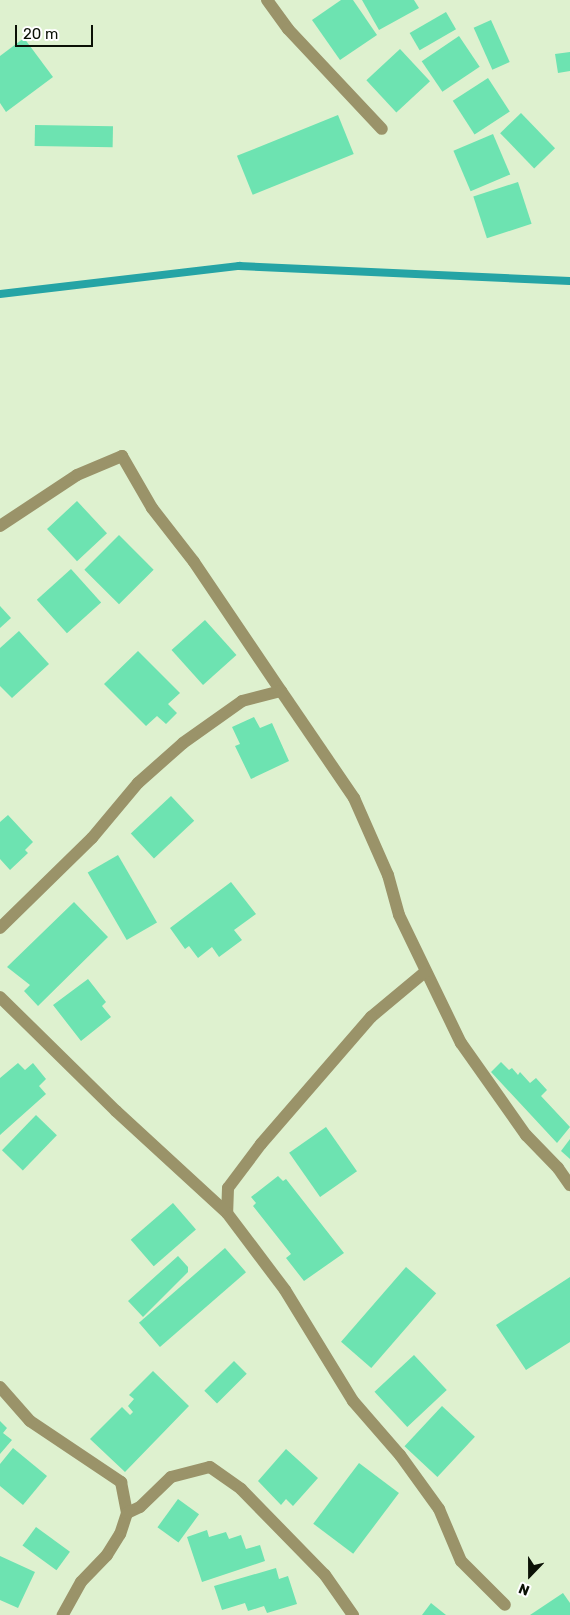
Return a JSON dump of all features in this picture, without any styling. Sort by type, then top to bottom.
[{"type":"street","points":[[267,0],[288,29],[382,129]]},
{"type":"street","points":[[0,526],[77,475],[122,456],[152,508],[194,562],[354,798],[425,972],[461,1044],[486,1083],[570,1185]]},
{"type":"street","points":[[0,928],[92,838],[138,783],[183,743],[242,701],[281,691]]},
{"type":"street","points":[[227,1213],[228,1188],[261,1144],[371,1017],[425,972]]},
{"type":"street","points":[[0,996],[116,1111],[227,1213],[284,1290],[353,1401],[400,1455],[439,1509],[461,1561],[505,1605]]},
{"type":"street","points":[[0,1387],[30,1421],[121,1482],[127,1513],[120,1534],[107,1555],[81,1582],[63,1615]]},
{"type":"street","points":[[127,1513],[140,1507],[171,1478],[210,1467],[242,1489],[318,1568],[353,1615]]},
{"type":"building","points":[[341,0],[353,0],[377,35],[340,60],[312,20]]},
{"type":"building","points":[[362,0],[414,0],[419,8],[379,30]]},
{"type":"building","points":[[446,12],[456,29],[420,50],[410,33]]},
{"type":"building","points":[[491,20],[510,62],[492,70],[474,28]]},
{"type":"building","points":[[459,36],[480,67],[442,92],[422,61]]},
{"type":"building","points":[[24,38],[53,77],[6,112],[0,103],[0,56]]},
{"type":"building","points":[[400,49],[430,81],[396,113],[366,80]]},
{"type":"building","points":[[570,52],[570,71],[558,73],[555,54]]},
{"type":"building","points":[[488,78],[510,112],[475,134],[453,101]]},
{"type":"building","points":[[521,113],[555,148],[534,168],[500,133]]},
{"type":"building","points":[[338,115],[354,154],[253,195],[237,156]]},
{"type":"building","points":[[35,125],[113,126],[113,147],[35,146]]},
{"type":"building","points":[[493,134],[510,175],[471,191],[453,151]]},
{"type":"building","points":[[518,182],[532,224],[487,238],[473,197]]},
{"type":"building","points":[[77,501],[107,533],[77,561],[47,529]]},
{"type":"building","points":[[119,535],[154,570],[119,604],[84,570]]},
{"type":"building","points":[[71,569],[101,602],[67,633],[37,600]]},
{"type":"building","points":[[0,606],[11,618],[0,628]]},
{"type":"building","points":[[205,620],[236,655],[203,685],[172,650]]},
{"type":"building","points":[[19,631],[49,664],[12,698],[0,686],[0,648]]},
{"type":"building","points":[[138,651],[180,693],[168,704],[177,713],[166,724],[157,716],[146,726],[104,684]]},
{"type":"building","points":[[254,717],[260,728],[272,723],[289,761],[251,779],[235,746],[240,744],[232,727]]},
{"type":"building","points":[[171,796],[194,821],[154,858],[131,834]]},
{"type":"building","points":[[8,815],[33,842],[25,850],[28,853],[10,870],[0,859],[0,822]]},
{"type":"building","points":[[118,855],[157,923],[127,940],[88,872]]},
{"type":"building","points":[[231,882],[256,914],[234,930],[242,940],[219,957],[212,947],[198,958],[189,946],[185,949],[170,928]]},
{"type":"building","points":[[74,902],[108,937],[38,1006],[24,991],[30,985],[7,967]]},
{"type":"building","points":[[88,979],[106,1002],[102,1006],[111,1017],[81,1041],[53,1005]]},
{"type":"building","points":[[501,1062],[509,1070],[512,1068],[518,1075],[520,1072],[530,1083],[536,1078],[547,1090],[541,1096],[570,1127],[557,1143],[491,1072]]},
{"type":"building","points":[[18,1063],[25,1070],[33,1063],[46,1079],[39,1086],[46,1094],[0,1135],[0,1078]]},
{"type":"building","points":[[36,1115],[57,1135],[23,1170],[2,1150]]},
{"type":"building","points":[[326,1127],[357,1171],[320,1197],[289,1153]]},
{"type":"building","points":[[570,1139],[570,1159],[561,1151]]},
{"type":"building","points":[[278,1176],[283,1181],[286,1179],[344,1253],[304,1281],[286,1258],[291,1254],[253,1206],[256,1203],[251,1197]]},
{"type":"building","points":[[173,1203],[196,1229],[154,1266],[131,1240]]},
{"type":"building","points":[[225,1248],[246,1272],[160,1347],[139,1323]]},
{"type":"building","points":[[178,1256],[188,1267],[188,1272],[143,1317],[128,1301]]},
{"type":"building","points":[[406,1267],[436,1293],[371,1368],[341,1342]]},
{"type":"building","points":[[570,1277],[570,1342],[526,1370],[496,1325]]},
{"type":"building","points":[[414,1355],[447,1390],[407,1427],[375,1392]]},
{"type":"building","points":[[234,1361],[247,1374],[217,1403],[204,1391]]},
{"type":"building","points":[[153,1371],[189,1406],[125,1472],[90,1439],[122,1407],[130,1415],[133,1412],[128,1406],[134,1399],[129,1395]]},
{"type":"building","points":[[442,1406],[475,1437],[437,1477],[404,1446]]},
{"type":"building","points":[[0,1421],[7,1428],[3,1433],[12,1440],[0,1454]]},
{"type":"building","points":[[13,1448],[47,1476],[23,1505],[0,1486],[0,1464]]},
{"type":"building","points":[[286,1449],[318,1478],[293,1506],[286,1499],[281,1505],[258,1481]]},
{"type":"building","points":[[359,1463],[399,1493],[353,1554],[313,1524]]},
{"type":"building","points":[[178,1499],[199,1514],[178,1543],[157,1527]]},
{"type":"building","points":[[36,1527],[70,1552],[56,1570],[22,1546]]},
{"type":"building","points":[[207,1530],[209,1537],[226,1532],[229,1539],[241,1535],[246,1549],[260,1545],[265,1561],[202,1582],[187,1537]]},
{"type":"building","points":[[0,1556],[35,1572],[18,1608],[0,1600]]},
{"type":"building","points":[[276,1568],[279,1579],[288,1576],[297,1604],[267,1613],[264,1606],[248,1611],[245,1603],[222,1610],[214,1586]]},
{"type":"building","points":[[563,1593],[570,1603],[570,1615],[530,1615]]},
{"type":"building","points":[[431,1603],[446,1615],[422,1615]]},
{"type":"waterway","points":[[0,294],[239,266],[570,281]]}]
